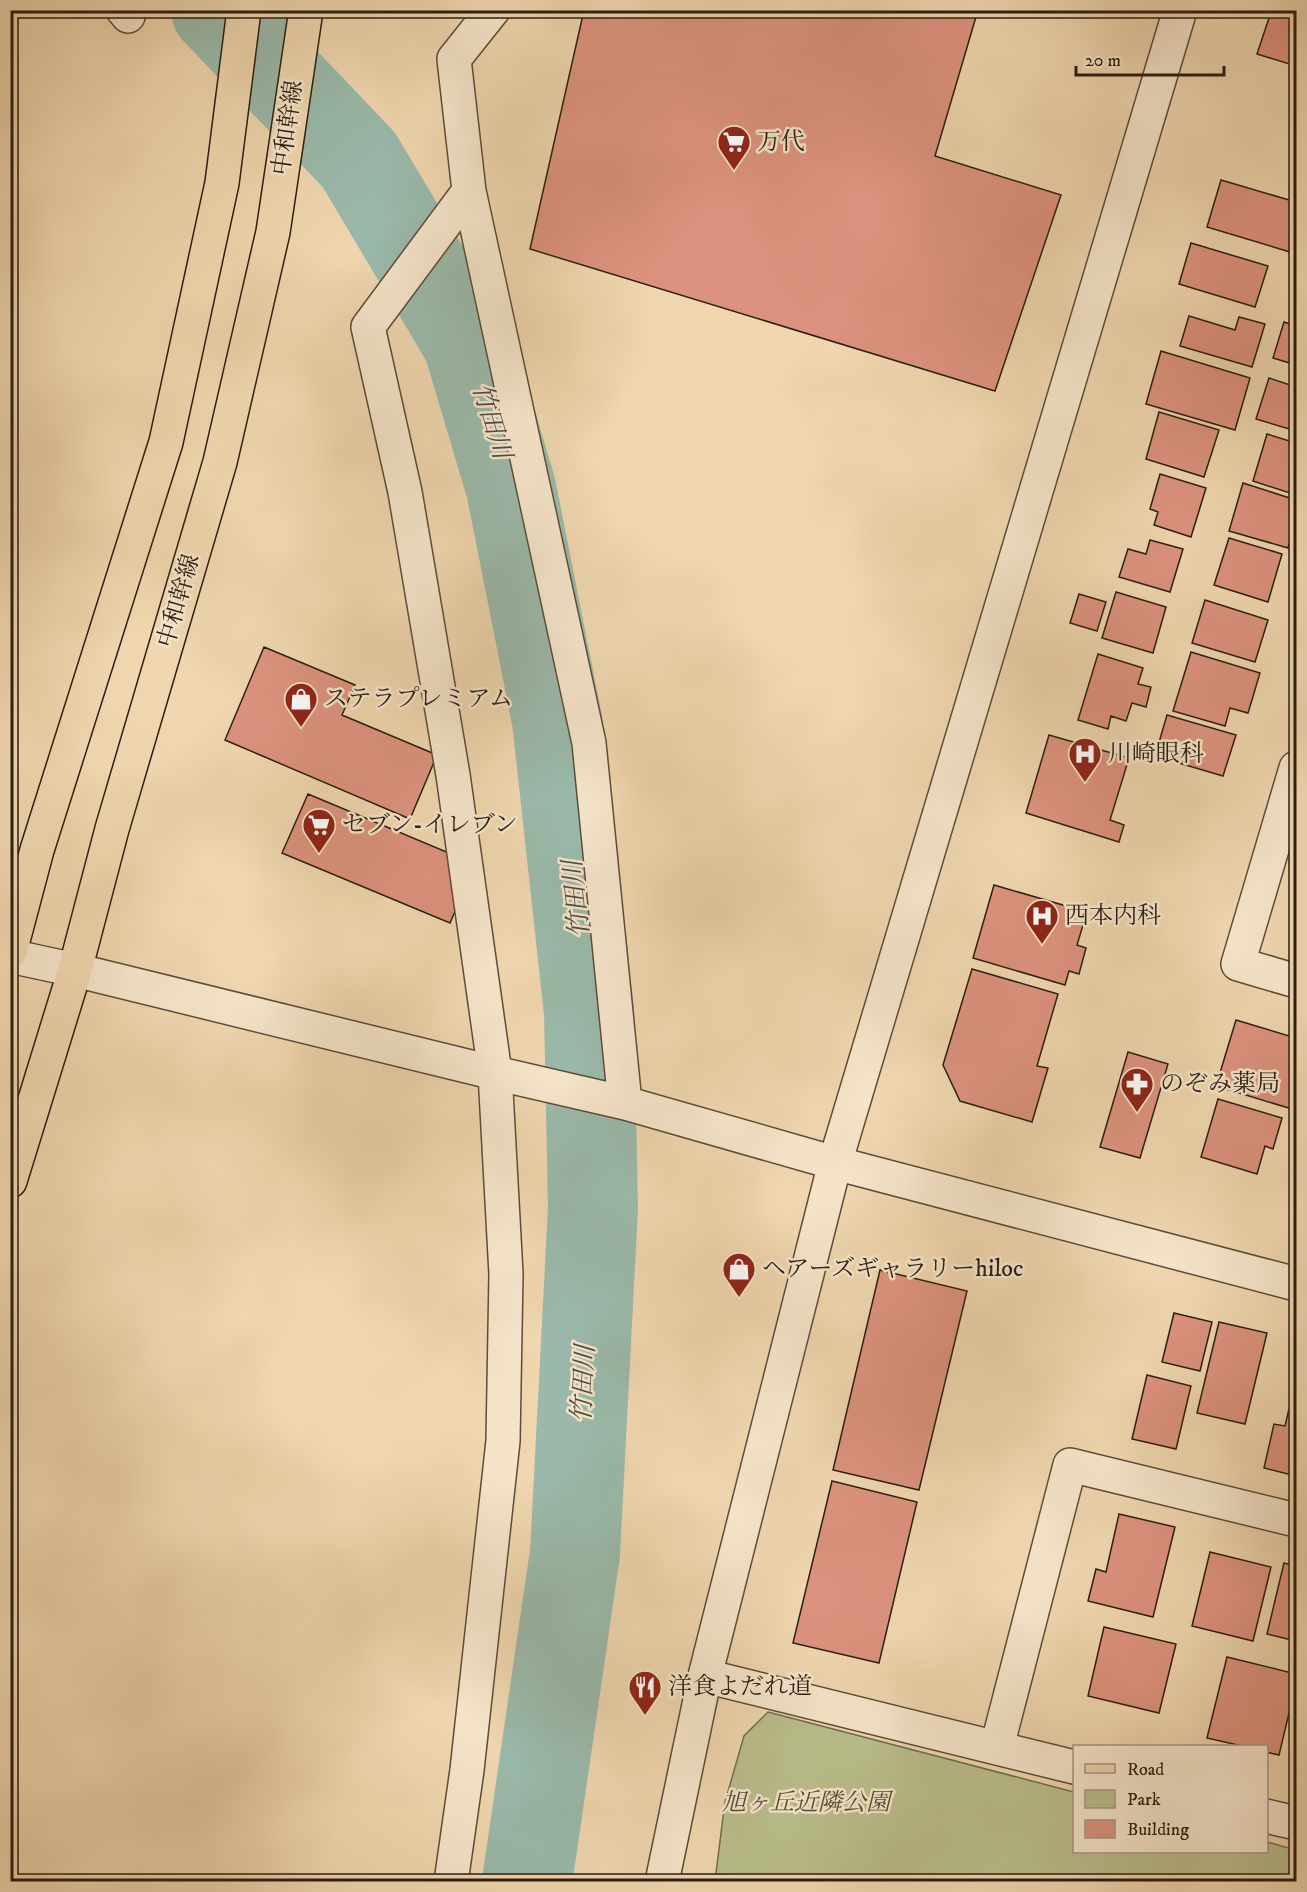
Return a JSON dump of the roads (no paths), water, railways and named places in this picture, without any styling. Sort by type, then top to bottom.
[{"type":"main road","points":[[10,954],[37,850],[166,442],[222,183],[244,10]]},
{"type":"main road","name":"中和幹線","points":[[10,1181],[75,970],[112,829],[220,462],[273,232],[306,10]]},
{"type":"street","points":[[493,10],[454,58],[469,191],[589,743],[630,1104]]},
{"type":"street","points":[[662,1881],[705,1676],[835,1163],[1180,10]]},
{"type":"street","points":[[451,1881],[467,1770],[503,1441],[506,1274],[495,1073],[453,775],[405,492],[368,327],[469,191]]},
{"type":"street","points":[[1296,768],[1238,964],[1296,981]]},
{"type":"street","points":[[10,954],[630,1104],[835,1163],[1296,1284]]},
{"type":"street","points":[[997,1747],[1070,1465],[1296,1520]]},
{"type":"street","points":[[705,1676],[1073,1767]]},
{"type":"street","points":[[1268,1816],[1296,1823]]},
{"type":"waterway","name":"竹田川","points":[[216,10],[359,160],[468,343],[511,488],[557,720],[589,1012],[593,1208],[575,1553],[527,1882]]},
{"type":"place","name":"万代","points":[[734,171]]},
{"type":"place","name":"ステラプレミアム","points":[[301,728]]},
{"type":"place","name":"川崎眼科","points":[[1085,783]]},
{"type":"place","name":"セブン-イレブン","points":[[319,854]]},
{"type":"place","name":"西本内科","points":[[1042,945]]},
{"type":"place","name":"のぞみ薬局","points":[[1137,1113]]},
{"type":"place","name":"ヘアーズギャラリーhiloc","points":[[739,1298]]},
{"type":"place","name":"洋食よだれ道","points":[[645,1716]]},
{"type":"park label","name":"旭ヶ丘近隣公園","points":[[806,1803]]}]
